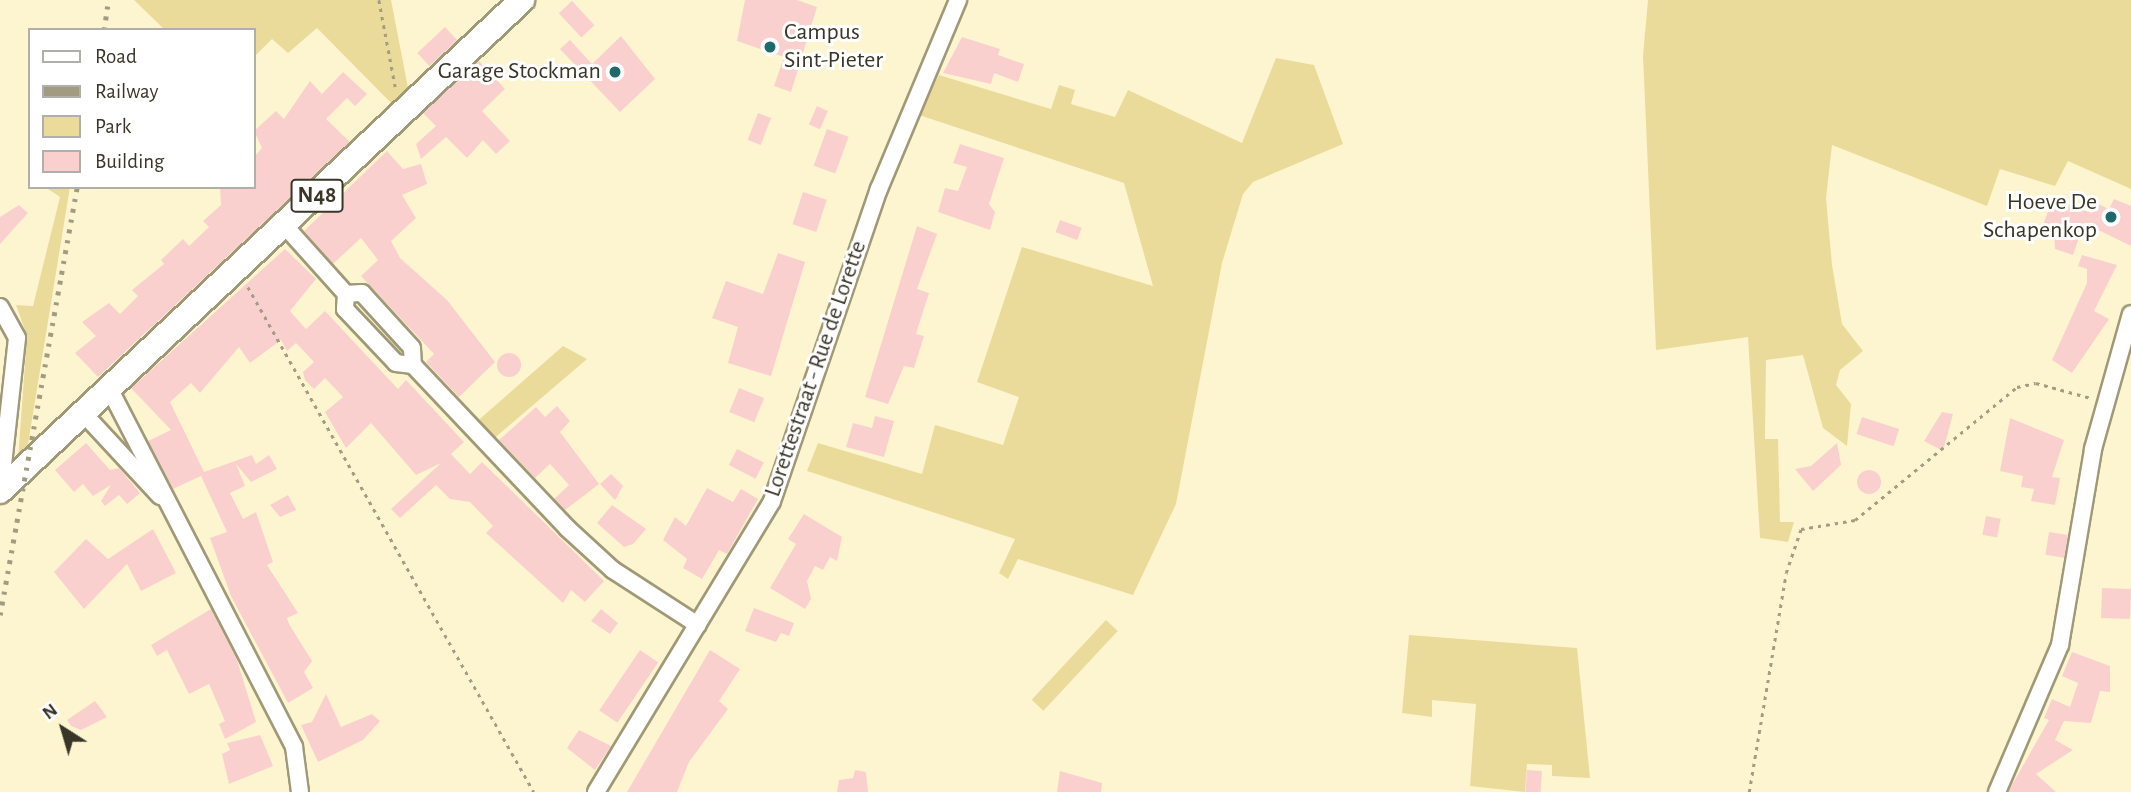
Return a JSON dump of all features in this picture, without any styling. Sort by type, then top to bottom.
[{"type":"main road","name":"N48","points":[[4,487],[285,226],[522,0]]},
{"type":"street","name":"Lorettestraat - Rue de Lorette","points":[[596,792],[777,489],[879,189],[958,0]]},
{"type":"street","points":[[285,226],[346,294],[345,309],[396,363],[413,365],[588,548],[698,625]]},
{"type":"street","points":[[346,294],[362,293],[412,348],[413,365]]},
{"type":"street","points":[[0,307],[17,338],[3,465],[4,487]]},
{"type":"street","points":[[1997,792],[2060,645],[2104,401],[2131,314]]},
{"type":"street","points":[[110,390],[132,428],[164,500],[293,747],[300,792]]},
{"type":"street","points":[[84,414],[164,500]]},
{"type":"street","points":[[114,444],[132,428]]},
{"type":"path","points":[[379,0],[391,72],[406,112]]},
{"type":"path","points":[[236,272],[345,450],[534,792]]},
{"type":"path","points":[[1749,792],[1786,573],[1801,529],[1855,520],[2027,382],[2104,401]]},
{"type":"green space","points":[[134,0],[391,0],[409,93],[395,107],[317,28],[288,53],[272,39],[256,55],[256,28],[163,28]]},
{"type":"green space","points":[[1648,0],[2131,0],[2131,189],[2068,161],[2055,186],[2000,169],[1987,206],[1832,145],[1826,198],[1832,265],[1842,324],[1863,351],[1840,370],[1836,385],[1851,404],[1847,446],[1823,428],[1803,355],[1766,360],[1765,439],[1778,439],[1780,522],[1794,522],[1788,542],[1760,538],[1748,337],[1656,350],[1643,56]]},
{"type":"green space","points":[[1276,58],[1314,65],[1343,144],[1253,182],[1243,194],[1222,263],[1176,504],[1133,595],[1018,559],[1008,579],[999,573],[1015,539],[807,471],[818,443],[922,474],[935,425],[1003,445],[1019,397],[977,382],[1022,247],[1153,286],[1124,183],[919,115],[939,75],[1051,109],[1059,85],[1075,90],[1071,104],[1115,117],[1128,90],[1242,143]]},
{"type":"green space","points":[[48,189],[70,189],[28,444],[18,460],[27,336],[16,305],[33,306],[60,197]]},
{"type":"green space","points":[[563,346],[587,359],[491,441],[474,424]]},
{"type":"green space","points":[[1106,620],[1118,631],[1043,711],[1032,700]]},
{"type":"green space","points":[[1409,635],[1577,648],[1590,778],[1552,776],[1552,765],[1527,764],[1525,792],[1470,786],[1476,704],[1432,700],[1432,717],[1402,713]]},
{"type":"building","name":"Campus Sint-Pieter","points":[[745,0],[797,0],[817,7],[791,92],[774,86],[784,57],[737,41]]},
{"type":"building","points":[[572,1],[595,25],[581,37],[559,13]]},
{"type":"building","points":[[445,27],[457,40],[429,66],[417,53]]},
{"type":"building","name":"Garage Stockman","points":[[621,36],[655,79],[620,112],[560,49],[570,40],[592,64]]},
{"type":"building","points":[[962,37],[1000,49],[998,55],[1024,64],[1018,82],[994,73],[991,84],[943,73]]},
{"type":"building","points":[[479,61],[505,89],[482,111],[510,141],[496,154],[483,140],[467,158],[446,137],[421,159],[416,144],[436,126],[423,113]]},
{"type":"building","points":[[343,72],[367,94],[355,106],[347,98],[326,119],[350,142],[98,377],[75,353],[96,336],[82,322],[109,303],[120,314],[138,296],[132,290],[164,264],[161,260],[183,239],[189,246],[209,227],[203,221],[221,205],[220,189],[256,189],[256,155],[262,148],[256,129],[276,111],[284,119],[310,81],[322,94]]},
{"type":"building","points":[[817,106],[828,111],[820,129],[809,124]]},
{"type":"building","points":[[758,113],[771,118],[761,145],[748,140]]},
{"type":"building","points":[[827,129],[849,137],[835,174],[814,166]]},
{"type":"building","points":[[960,144],[1004,158],[989,204],[995,212],[990,230],[938,212],[945,188],[958,191],[967,167],[953,163]]},
{"type":"building","points":[[387,151],[403,169],[421,164],[427,184],[402,195],[416,218],[391,241],[400,258],[447,300],[495,362],[459,397],[426,362],[434,354],[361,276],[378,260],[361,238],[333,264],[304,231]]},
{"type":"building","points":[[803,192],[827,200],[816,232],[792,224]]},
{"type":"building","points":[[2114,199],[2131,206],[2131,246],[2084,223],[2073,255],[2055,249],[2054,235],[2041,231],[2052,200],[2092,213],[2096,203],[2109,209]]},
{"type":"building","points":[[19,205],[28,213],[0,244],[0,217]]},
{"type":"building","points":[[1060,220],[1082,228],[1077,240],[1056,232]]},
{"type":"building","points":[[917,226],[937,234],[917,289],[929,293],[916,334],[924,336],[914,368],[904,366],[888,404],[865,397]]},
{"type":"building","points":[[285,249],[316,279],[290,311],[306,329],[325,311],[398,389],[406,380],[464,442],[451,454],[470,474],[482,462],[604,581],[585,602],[571,590],[563,603],[486,533],[493,526],[470,502],[450,499],[436,485],[400,518],[391,509],[441,463],[416,475],[371,423],[346,448],[325,412],[343,397],[325,378],[314,389],[305,380],[303,372],[314,362],[296,343],[287,351],[281,340],[250,363],[239,347],[200,393],[191,383],[170,402],[204,472],[252,455],[256,464],[269,455],[277,469],[251,482],[236,464],[245,486],[230,493],[243,519],[256,512],[273,562],[267,565],[298,613],[287,618],[289,624],[312,661],[304,672],[313,688],[288,703],[231,596],[210,538],[227,532],[201,476],[173,489],[148,441],[171,430],[131,388]]},
{"type":"building","points":[[778,253],[805,262],[771,376],[728,363],[738,327],[712,318],[726,281],[763,294]]},
{"type":"building","points":[[2082,255],[2117,265],[2094,311],[2109,319],[2072,373],[2052,360],[2087,283],[2087,269],[2078,266]]},
{"type":"building","points":[[509,353],[520,360],[521,365],[514,376],[509,377],[498,370],[497,365],[504,354]]},
{"type":"building","points":[[739,388],[764,398],[754,422],[729,412]]},
{"type":"building","points":[[557,406],[570,421],[560,432],[599,484],[565,510],[554,499],[569,485],[550,464],[535,478],[499,440],[536,407],[545,417]]},
{"type":"building","points":[[1942,412],[1953,414],[1943,451],[1924,441]]},
{"type":"building","points":[[875,416],[894,421],[884,457],[846,447],[853,423],[872,428]]},
{"type":"building","points":[[1862,417],[1899,429],[1894,446],[1856,434]]},
{"type":"building","points":[[2010,418],[2064,440],[2052,477],[2060,478],[2055,505],[2031,501],[2034,489],[2021,487],[2023,476],[2000,471]]},
{"type":"building","points":[[86,443],[110,470],[119,468],[140,493],[127,504],[119,495],[105,506],[101,501],[111,485],[93,496],[83,484],[74,492],[55,470]]},
{"type":"building","points":[[1837,443],[1841,465],[1813,491],[1795,469],[1811,466]]},
{"type":"building","points":[[737,449],[764,463],[756,479],[729,465]]},
{"type":"building","points":[[1869,470],[1877,474],[1881,482],[1877,490],[1869,494],[1861,490],[1857,482],[1861,474]]},
{"type":"building","points":[[611,474],[623,486],[615,500],[600,484]]},
{"type":"building","points":[[707,488],[733,502],[741,489],[758,499],[727,554],[719,550],[702,579],[683,568],[687,559],[663,540],[675,517],[686,526]]},
{"type":"building","points":[[288,495],[296,510],[280,517],[270,505]]},
{"type":"building","points":[[612,505],[646,529],[633,544],[624,547],[597,523]]},
{"type":"building","points":[[804,514],[842,537],[837,561],[830,557],[823,570],[815,566],[807,581],[811,599],[805,609],[770,588],[796,544],[788,539]]},
{"type":"building","points":[[1986,516],[2001,519],[1997,538],[1982,535]]},
{"type":"building","points":[[153,529],[176,573],[141,591],[127,564],[84,609],[54,572],[86,539],[108,559]]},
{"type":"building","points":[[2049,532],[2068,535],[2064,558],[2045,555]]},
{"type":"building","points":[[2102,588],[2131,589],[2130,619],[2101,618]]},
{"type":"building","points":[[754,608],[794,623],[789,636],[781,633],[776,642],[745,631]]},
{"type":"building","points":[[211,609],[237,660],[256,722],[225,739],[219,724],[225,721],[209,684],[189,694],[167,650],[157,656],[151,645]]},
{"type":"building","points":[[601,609],[618,623],[610,634],[591,621]]},
{"type":"building","points":[[640,650],[658,662],[617,723],[599,711]]},
{"type":"building","points":[[710,650],[740,669],[719,701],[728,709],[689,762],[677,792],[627,792]]},
{"type":"building","points":[[2072,652],[2110,666],[2110,692],[2100,691],[2091,723],[2064,721],[2055,740],[2073,750],[2036,774],[2056,792],[2008,792],[2049,720],[2044,718],[2052,699],[2070,707],[2078,683],[2062,676]]},
{"type":"building","points":[[326,694],[341,727],[372,714],[380,721],[363,740],[318,762],[301,725],[312,722]]},
{"type":"building","points":[[95,701],[107,717],[81,730],[71,726],[67,720]]},
{"type":"building","points":[[579,730],[611,746],[595,770],[567,748]]},
{"type":"building","points":[[260,735],[273,766],[229,784],[222,754],[230,750],[227,743]]},
{"type":"building","points":[[855,770],[866,772],[868,792],[837,792],[839,780],[853,778]]},
{"type":"building","points":[[1527,770],[1542,771],[1540,792],[1525,792]]},
{"type":"building","points":[[1060,771],[1102,783],[1101,792],[1057,792]]},
{"type":"railway","points":[[104,28],[108,0]]},
{"type":"railway","points":[[0,615],[77,189]]},
{"type":"place","name":"Campus Sint-Pieter","points":[[770,47]]},
{"type":"place","name":"Garage Stockman","points":[[615,72]]},
{"type":"place","name":"Hoeve De Schapenkop","points":[[2111,217]]}]
